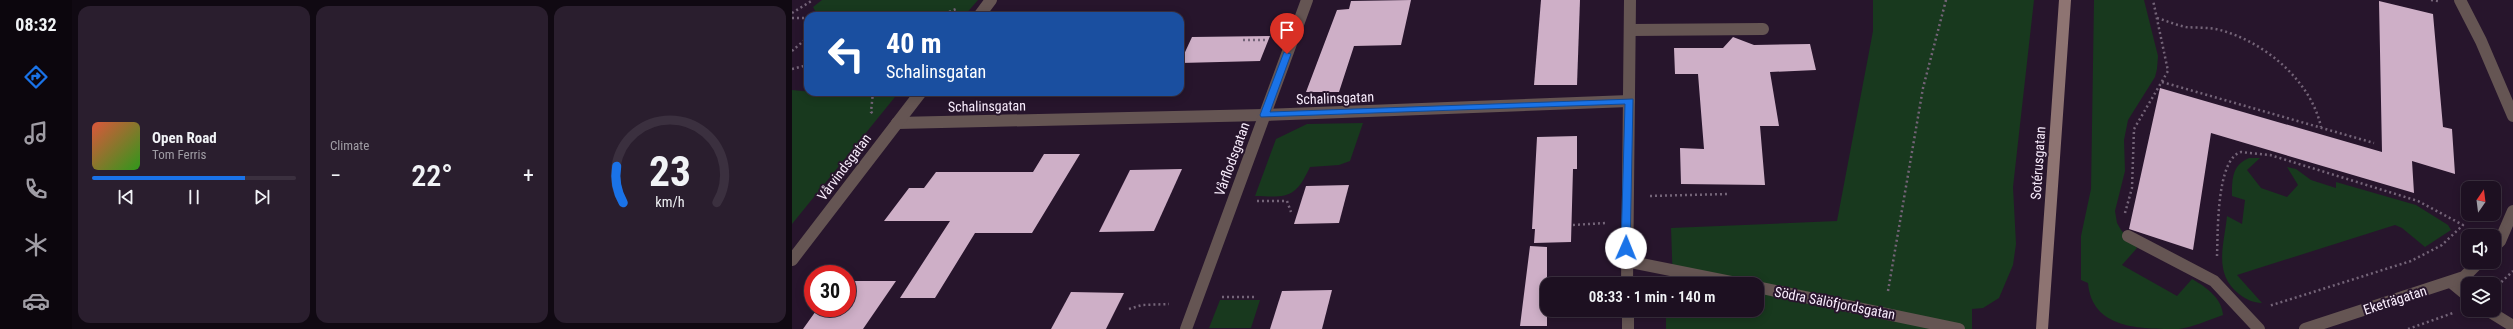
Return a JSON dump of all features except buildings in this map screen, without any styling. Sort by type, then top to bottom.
[{"type":"street","points":[[982,12],[991,0]]},
{"type":"street","name":"Vårflodsgatan","points":[[1186,329],[1307,0]]},
{"type":"street","points":[[1627,277],[1631,30],[1630,0]]},
{"type":"street","name":"Sotérusgatan","points":[[2042,329],[2065,0]]},
{"type":"street","points":[[2460,0],[2481,41],[2513,116]]},
{"type":"street","points":[[1631,30],[1763,29]]},
{"type":"street","name":"Vårvindsgatan","points":[[792,260],[918,96]]},
{"type":"street","name":"Schalinsgatan","points":[[897,122],[1264,115],[1630,101]]},
{"type":"street","points":[[2501,239],[2513,211]]},
{"type":"street","points":[[2128,236],[2214,281],[2259,329]]},
{"type":"street","points":[[1626,261],[1706,277]]},
{"type":"street","name":"Eketrägatan","points":[[2305,329],[2451,282],[2464,277],[2472,269]]},
{"type":"street","points":[[2451,282],[2461,290]]},
{"type":"street","name":"Södra Sälöfjordsgatan","points":[[1764,288],[1885,312],[1959,329]]},
{"type":"street","points":[[1628,317],[1628,329]]},
{"type":"street","points":[[2498,317],[2513,326]]},
{"type":"path","points":[[792,13],[813,0]]},
{"type":"path","points":[[1885,312],[1923,88],[1946,0]]},
{"type":"path","points":[[2128,236],[2122,221],[2132,188],[2134,129],[2168,71],[2164,44],[2153,0]]},
{"type":"path","points":[[792,18],[804,18]]},
{"type":"path","points":[[2157,18],[2190,28],[2219,30],[2250,42],[2272,58],[2295,78],[2311,98],[2320,116],[2321,127]]},
{"type":"path","points":[[792,51],[804,40]]},
{"type":"path","points":[[792,70],[804,66]]},
{"type":"path","points":[[2162,82],[2374,143]]},
{"type":"path","points":[[2214,281],[2224,172],[2229,159],[2237,153],[2247,151],[2270,155],[2418,201],[2463,225],[2442,245],[2411,261],[2244,313]]},
{"type":"path","points":[[1628,197],[1728,194]]},
{"type":"path","points":[[1233,201],[1287,201],[1291,212]]},
{"type":"path","points":[[1573,225],[1627,222]]},
{"type":"path","points":[[2501,282],[2513,271]]},
{"type":"path","points":[[1129,310],[1156,304],[1255,297]]},
{"type":"path","points":[[2408,329],[2460,310]]},
{"type":"green space","points":[[822,0],[978,0],[968,12],[816,12],[813,7]]},
{"type":"green space","points":[[1873,0],[2034,0],[2013,187],[2016,244],[2013,265],[1999,298],[1983,308],[1972,309],[1972,329],[1666,329],[1666,317],[1764,317],[1764,277],[1673,277],[1671,228],[1837,221],[1873,31]]},
{"type":"green space","points":[[2094,0],[2144,0],[2158,56],[2155,77],[2128,120],[2124,140],[2125,171],[2115,211],[2117,223],[2121,230],[2137,248],[2122,265],[2177,296],[2192,279],[2208,289],[2216,298],[2220,303],[2223,315],[2179,329],[2134,327],[2108,318],[2098,310],[2091,298],[2088,283],[2081,280],[2081,236],[2091,189]]},
{"type":"green space","points":[[792,90],[804,91],[804,96],[896,96],[792,224]]},
{"type":"green space","points":[[1363,123],[1350,161],[1339,165],[1310,167],[1300,185],[1295,191],[1289,194],[1283,196],[1255,196],[1276,139],[1307,124]]},
{"type":"green space","points":[[2249,158],[2260,158],[2247,170],[2261,188],[2287,197],[2298,185],[2287,167],[2296,169],[2311,180],[2336,188],[2336,182],[2416,205],[2448,225],[2451,230],[2425,247],[2402,228],[2395,225],[2237,275],[2262,303],[2247,299],[2241,296],[2231,286],[2223,268],[2222,258],[2227,216],[2242,224],[2245,200],[2232,196],[2234,173],[2239,164]]},
{"type":"green space","points":[[1220,300],[1260,300],[1251,328],[1209,328]]},
{"type":"route","points":[[1287,54],[1264,115],[1630,101],[1626,248]]}]
